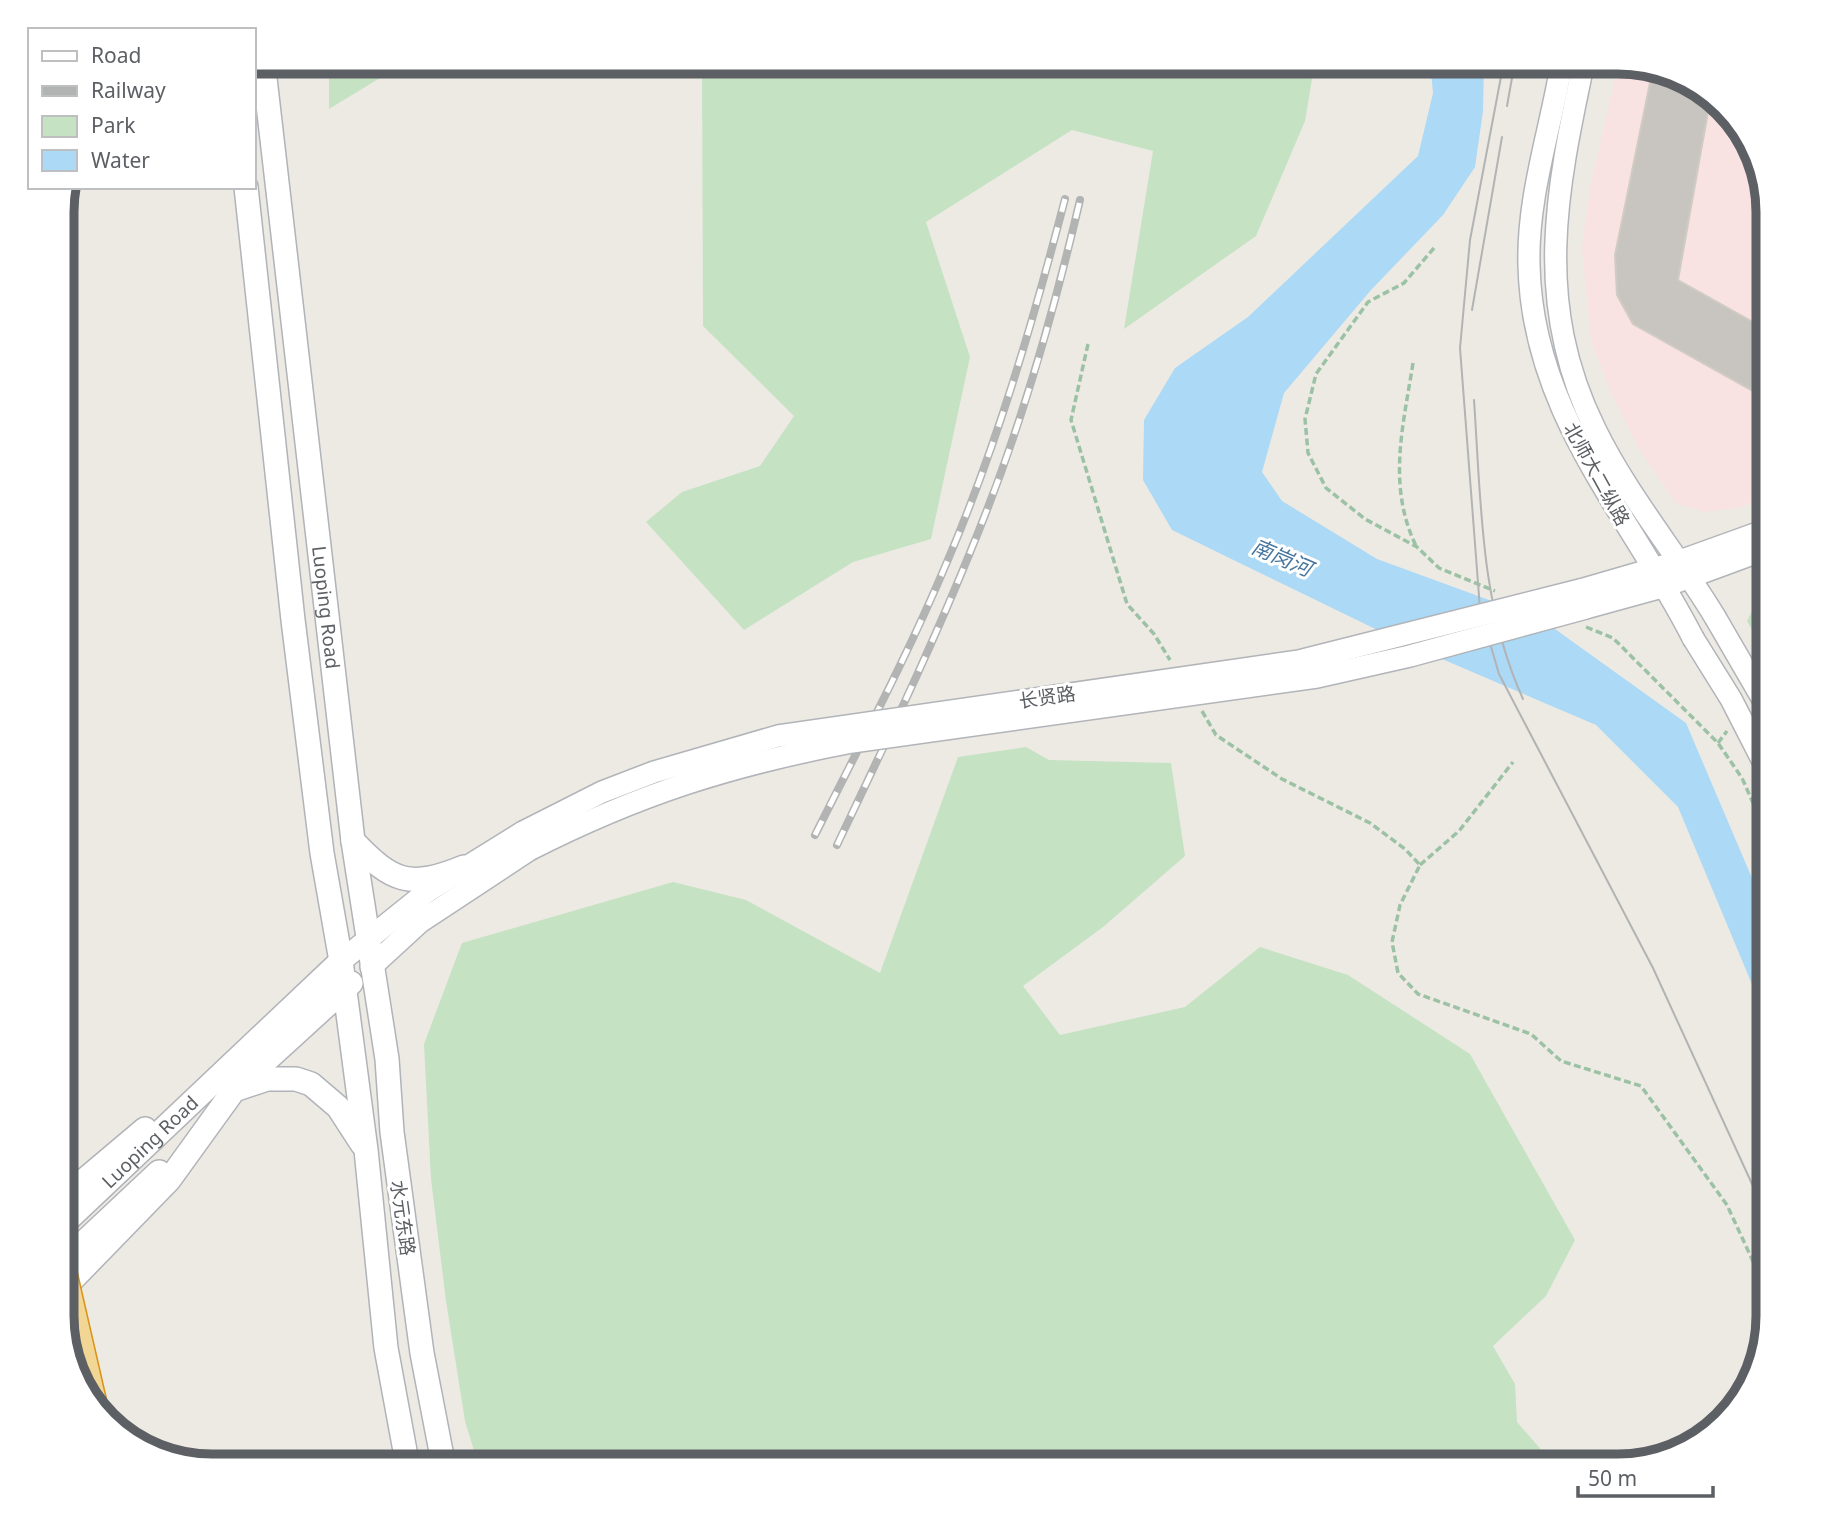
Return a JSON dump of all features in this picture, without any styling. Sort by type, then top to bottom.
[{"type":"highway","points":[[75,1331],[82,1364]]},
{"type":"main road","name":"Luoping Road","points":[[74,1252],[156,1175],[234,1090],[371,967],[353,841],[264,74]]},
{"type":"main road","name":"Luoping Road","points":[[74,1214],[341,961],[322,853],[296,647],[246,189]]},
{"type":"main road","points":[[353,841],[384,871],[397,878],[427,881],[464,867]]},
{"type":"main road","name":"水元东路","points":[[341,961],[366,1150],[386,1348],[406,1454]]},
{"type":"main road","name":"水元东路","points":[[371,967],[387,1059],[393,1145],[422,1353],[441,1454]]},
{"type":"main road","name":"Luoping Road","points":[[74,1189],[267,1030]]},
{"type":"main road","points":[[234,1090],[275,1078],[296,1079],[311,1084],[338,1107],[366,1150]]},
{"type":"main road","name":"Luoping Road","points":[[74,1278],[169,1180],[234,1090]]},
{"type":"street","name":"北师大二纵路","points":[[1560,74],[1530,229],[1528,265],[1542,356],[1568,427],[1587,463],[1653,569],[1667,586],[1693,638],[1731,699],[1756,748]]},
{"type":"street","name":"北师大二纵路","points":[[1581,74],[1564,152],[1553,264],[1558,315],[1571,367],[1595,429],[1715,617],[1756,688]]},
{"type":"street","points":[[1580,607],[1667,586],[1685,569],[1756,535]]},
{"type":"street","points":[[1580,607],[1653,569],[1685,569],[1756,551]]},
{"type":"street","name":"长贤路","points":[[526,841],[701,778],[777,757],[852,742],[1317,677],[1410,656],[1580,607]]},
{"type":"street","points":[[341,961],[464,867],[526,841]]},
{"type":"street","points":[[371,967],[420,922],[526,841]]},
{"type":"path","points":[[1434,248],[1404,283],[1368,302],[1316,374],[1305,419],[1308,453],[1326,488],[1365,519],[1417,547],[1439,568],[1501,593]]},
{"type":"path","points":[[1088,344],[1071,420],[1127,604],[1154,634],[1175,667]]},
{"type":"path","points":[[1413,363],[1397,462],[1406,524],[1417,547]]},
{"type":"path","points":[[1580,607],[1718,743],[1742,778],[1756,810]]},
{"type":"path","points":[[1195,701],[1216,735],[1282,779],[1370,823],[1405,849],[1420,865]]},
{"type":"path","points":[[1513,762],[1459,831],[1420,865],[1400,905],[1392,942],[1398,973],[1418,994],[1531,1034],[1561,1061],[1641,1086],[1727,1205],[1756,1268]]},
{"type":"shaded area","points":[[1616,74],[1645,76],[1687,92],[1716,114],[1738,143],[1749,167],[1756,203],[1756,501],[1739,508],[1703,512],[1676,503],[1638,447],[1611,392],[1591,341],[1582,248],[1590,188]]},
{"type":"green space","points":[[329,74],[387,74],[329,109]]},
{"type":"green space","points":[[702,74],[1313,74],[1305,121],[1256,236],[1124,329],[1153,151],[1072,130],[926,222],[970,357],[931,539],[853,562],[744,630],[646,522],[682,492],[760,466],[794,416],[703,326]]},
{"type":"green space","points":[[1756,604],[1756,637],[1747,621]]},
{"type":"green space","points":[[1026,747],[1049,760],[1171,763],[1185,856],[1103,927],[1023,986],[1060,1035],[1185,1007],[1260,947],[1348,975],[1470,1054],[1575,1240],[1546,1296],[1493,1346],[1515,1384],[1517,1422],[1545,1454],[475,1454],[465,1421],[446,1301],[431,1179],[424,1044],[462,943],[673,882],[746,900],[880,973],[958,757]]},
{"type":"water","name":"南岗河","points":[[1431,74],[1484,74],[1483,111],[1475,167],[1443,215],[1371,290],[1284,393],[1262,472],[1282,501],[1377,559],[1541,619],[1686,723],[1756,887],[1756,994],[1678,807],[1596,725],[1400,641],[1172,530],[1143,480],[1144,420],[1175,368],[1248,317],[1418,156],[1433,93]]},
{"type":"building","points":[[1651,78],[1687,92],[1709,108],[1678,280],[1756,324],[1756,393],[1633,324],[1617,295],[1615,255]]},
{"type":"tram line","points":[[1502,74],[1470,240],[1460,348],[1480,609],[1499,674],[1653,968],[1756,1193]]},
{"type":"tram line","points":[[1507,106],[1513,74]]},
{"type":"tram line","points":[[1472,310],[1502,137]]},
{"type":"tram line","points":[[1474,400],[1481,514],[1490,590],[1498,627],[1523,699]]},
{"type":"railway","points":[[815,835],[916,631],[965,518],[1013,383],[1065,199]]},
{"type":"railway","points":[[837,845],[933,640],[1000,477],[1038,359],[1080,200]]}]
